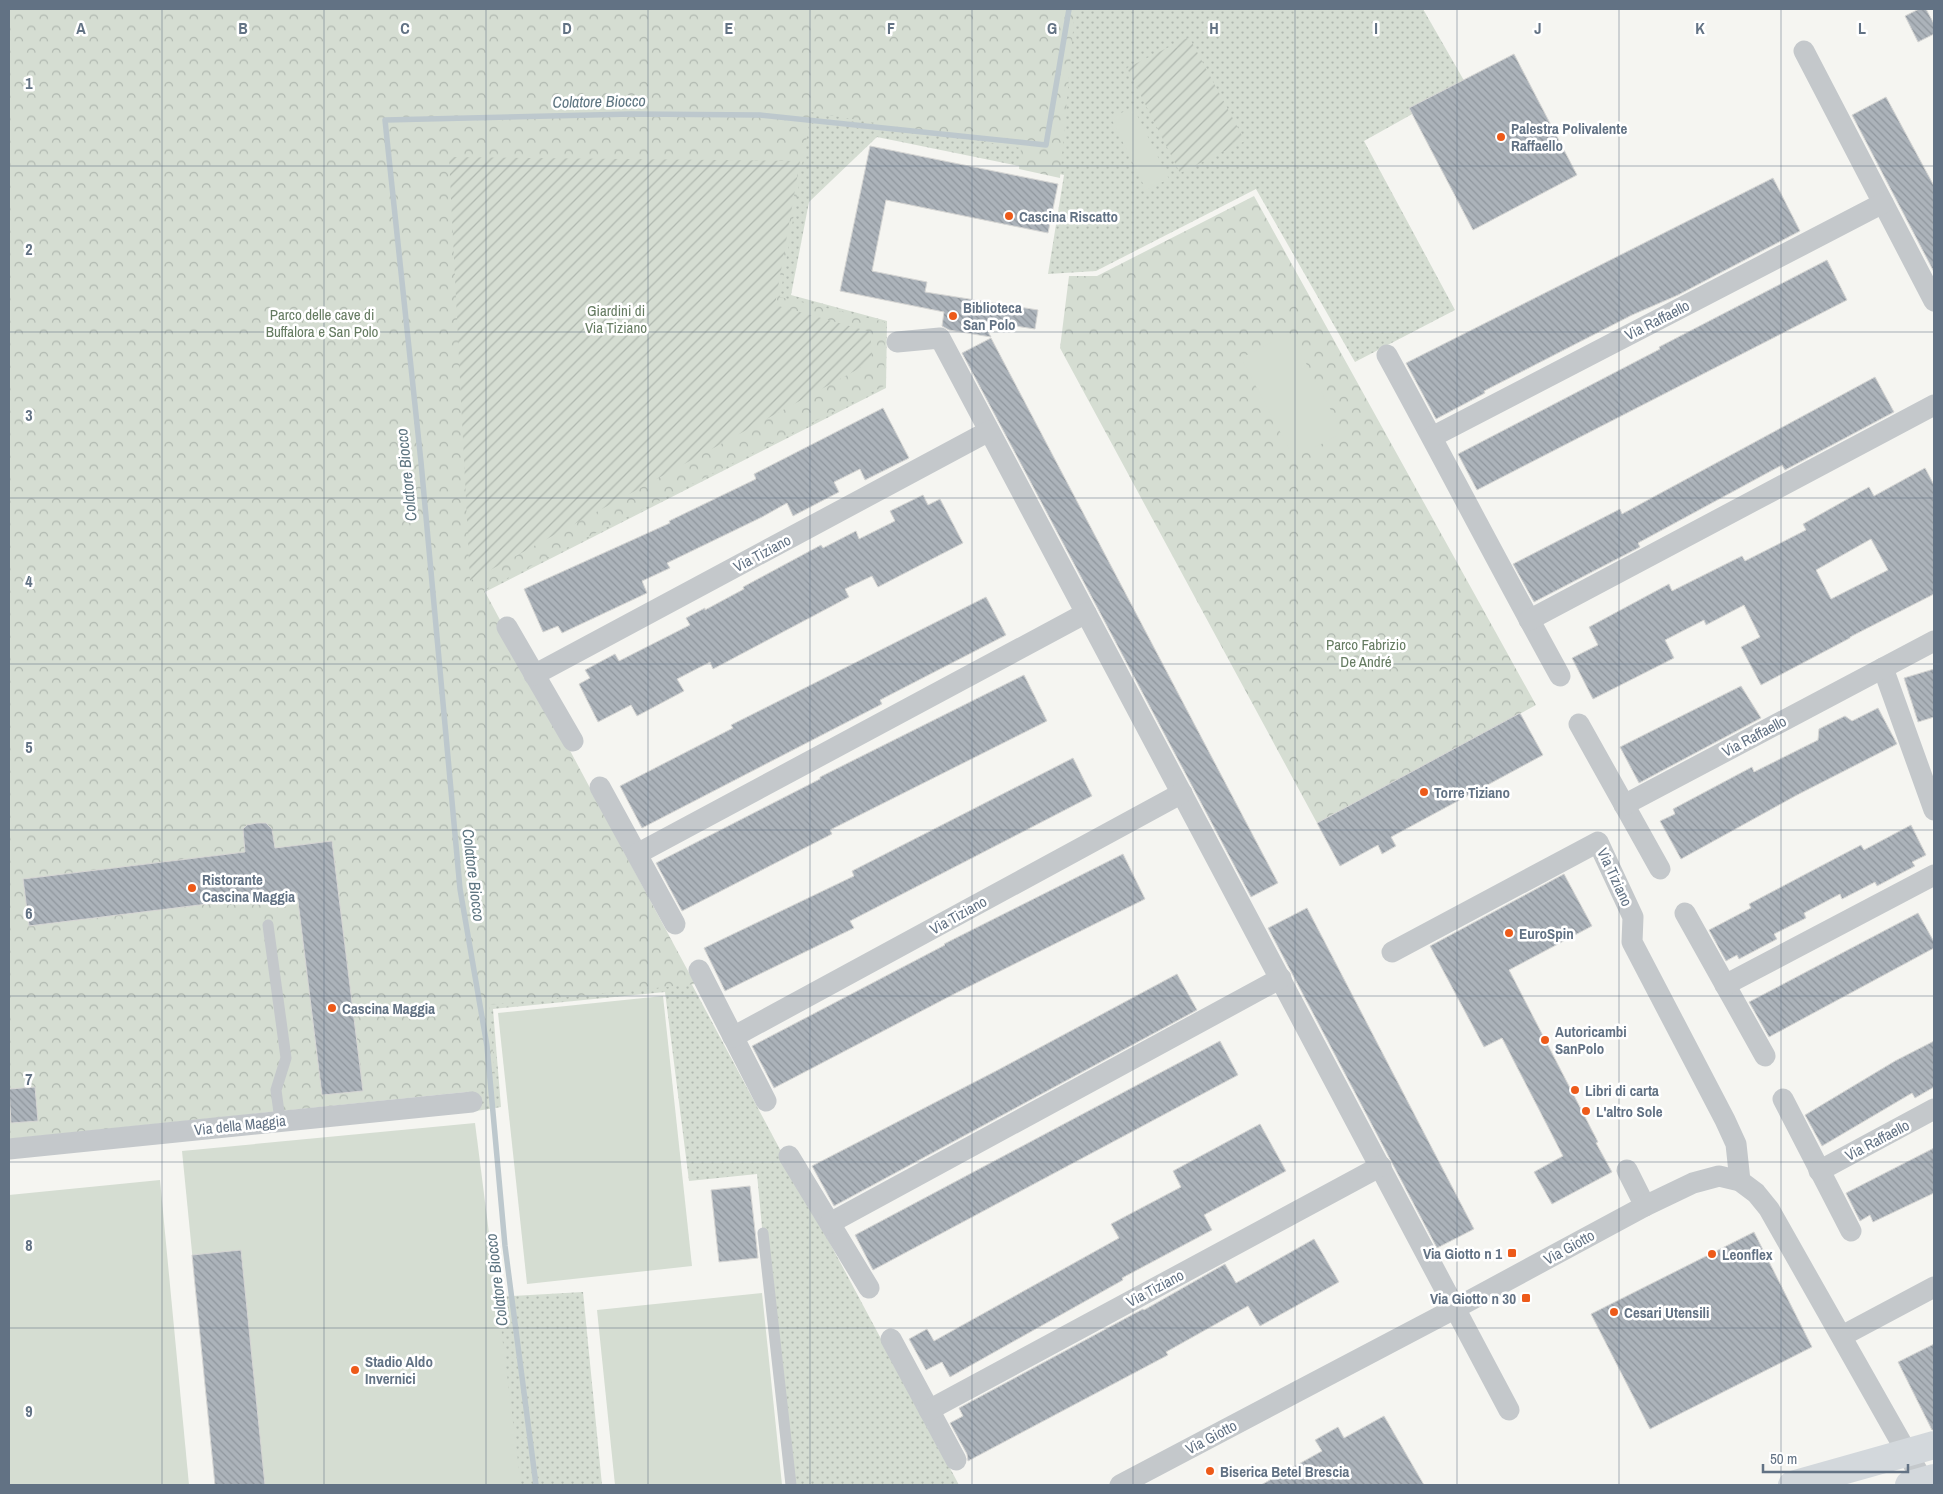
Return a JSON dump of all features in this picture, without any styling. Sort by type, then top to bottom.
[{"type":"street","points":[[1804,51],[1934,301]]},
{"type":"street","name":"Via Raffaello","points":[[1432,437],[1883,203]]},
{"type":"street","points":[[897,342],[940,338],[1509,1410]]},
{"type":"street","points":[[1387,355],[1468,502],[1486,541],[1528,620],[1560,676]]},
{"type":"street","points":[[1528,620],[1934,405]]},
{"type":"street","name":"Via Tiziano","points":[[534,675],[989,431]]},
{"type":"street","points":[[637,854],[1086,613]]},
{"type":"street","points":[[507,627],[573,741]]},
{"type":"street","name":"Via Raffaello","points":[[1624,805],[1934,641]]},
{"type":"street","points":[[1883,668],[1934,810]]},
{"type":"street","points":[[1579,724],[1660,869]]},
{"type":"street","points":[[600,787],[675,924]]},
{"type":"street","name":"Via Tiziano","points":[[734,1038],[1182,793]]},
{"type":"street","name":"Via Tiziano","points":[[1392,952],[1598,842],[1633,918],[1632,942],[1736,1144],[1740,1181]]},
{"type":"street","points":[[1725,985],[1934,875]]},
{"type":"street","points":[[1685,913],[1765,1056]]},
{"type":"street","points":[[699,970],[766,1101]]},
{"type":"street","points":[[830,1224],[1281,978]]},
{"type":"street","points":[[1783,1099],[1851,1232]]},
{"type":"street","name":"Via della Maggia","points":[[9,1149],[472,1102]]},
{"type":"street","name":"Via Raffaello","points":[[1819,1171],[1934,1110]]},
{"type":"street","points":[[789,1156],[869,1288]]},
{"type":"street","name":"Via Tiziano","points":[[929,1410],[1381,1166]]},
{"type":"street","points":[[1627,1170],[1645,1206]]},
{"type":"street","name":"Via Giotto","points":[[1120,1485],[1645,1206],[1693,1183],[1718,1176],[1740,1181],[1756,1193],[1769,1209],[1907,1452]]},
{"type":"street","points":[[1842,1336],[1934,1287]]},
{"type":"street","points":[[891,1339],[956,1460]]},
{"type":"street","points":[[1792,1485],[1934,1445]]},
{"type":"street","points":[[1907,1452],[1922,1482]]},
{"type":"lane","points":[[268,925],[286,1058],[276,1090],[280,1120]]},
{"type":"lane","points":[[763,1233],[790,1485]]},
{"type":"green space","name":"Parco delle cave di Buffalora e San Polo","points":[[9,9],[1075,9],[1060,178],[1019,169],[1021,148],[811,112],[780,297],[885,322],[884,386],[484,590],[695,984],[489,1005],[496,1089],[9,1139]]},
{"type":"green space","points":[[1047,9],[1423,9],[1466,84],[1364,141],[1455,310],[1355,362],[1256,189],[1096,271],[1048,274],[1064,175],[877,137],[809,202],[791,295],[887,321],[886,388],[483,593],[959,1485],[786,1485],[757,1174],[689,1181],[665,992],[493,1009],[501,1107],[470,1112],[402,97]]},
{"type":"green space","points":[[1189,37],[1245,141],[1180,173],[1127,68]]},
{"type":"green space","points":[[1133,107],[1169,179],[1146,190],[1111,118]]},
{"type":"green space","name":"Giardini di Via Tiziano","points":[[449,157],[800,161],[775,305],[871,332],[871,362],[470,581]]},
{"type":"green space","name":"Parco Fabrizio De André","points":[[1254,196],[1536,705],[1317,823],[1060,348],[1069,276],[1097,276]]},
{"type":"green space","points":[[1290,333],[1343,433],[1294,458],[1241,358]]},
{"type":"green space","points":[[663,996],[692,1266],[527,1284],[498,1013]]},
{"type":"green space","name":"Stadio Aldo Invernici","points":[[475,1123],[521,1485],[215,1485],[182,1151]]},
{"type":"green space","points":[[160,1180],[189,1485],[9,1485],[9,1195]]},
{"type":"green space","points":[[583,1292],[602,1485],[516,1485],[493,1297]]},
{"type":"green space","points":[[762,1293],[782,1485],[615,1485],[597,1310]]},
{"type":"building","points":[[1919,9],[1926,9],[1934,24],[1934,34],[1918,42],[1905,16]]},
{"type":"building","points":[[1514,54],[1577,175],[1473,230],[1409,108]]},
{"type":"building","points":[[1886,97],[1934,186],[1934,272],[1852,115]]},
{"type":"building","name":"Cascina Riscatto","points":[[870,146],[1058,184],[1048,233],[886,200],[872,271],[927,282],[925,292],[1038,310],[1035,329],[982,321],[991,337],[949,330],[942,326],[944,312],[840,291]]},
{"type":"building","points":[[1773,178],[1800,231],[1678,295],[1632,315],[1484,391],[1485,393],[1436,419],[1406,363]]},
{"type":"building","points":[[1827,260],[1847,300],[1477,490],[1458,454]]},
{"type":"building","points":[[991,338],[1278,883],[1251,897],[962,353]]},
{"type":"building","points":[[1875,377],[1894,412],[1785,470],[1782,465],[1638,543],[1640,547],[1534,602],[1513,564],[1620,509],[1622,514]]},
{"type":"building","points":[[883,408],[909,458],[865,480],[860,469],[834,482],[839,492],[793,516],[787,503],[667,563],[670,568],[642,581],[647,593],[562,633],[558,626],[543,632],[524,589],[670,523],[669,521],[756,479],[754,474]]},
{"type":"building","points":[[1925,468],[1934,485],[1934,594],[1761,685],[1741,647],[1760,637],[1744,605],[1706,625],[1704,620],[1665,640],[1674,658],[1593,699],[1572,658],[1598,645],[1589,627],[1669,584],[1672,591],[1742,556],[1745,561],[1806,530],[1803,524],[1869,487],[1874,496]],"holes":[[[1871,539],[1888,570],[1831,599],[1816,570]]]},
{"type":"building","points":[[923,495],[928,505],[940,499],[963,543],[878,587],[872,576],[845,589],[849,597],[713,669],[710,662],[677,679],[684,691],[637,716],[631,705],[598,722],[579,684],[590,678],[585,670],[615,654],[619,661],[690,625],[686,618],[744,589],[743,587],[821,545],[823,548],[856,531],[859,539],[895,521],[890,511]]},
{"type":"building","points":[[986,597],[1006,635],[880,700],[882,704],[642,828],[620,786],[733,728],[731,725]]},
{"type":"building","points":[[1934,669],[1934,717],[1918,722],[1904,678]]},
{"type":"building","points":[[1024,675],[1047,721],[830,830],[832,834],[682,911],[656,863],[820,779],[820,777]]},
{"type":"building","points":[[1741,686],[1761,718],[1639,783],[1620,747]]},
{"type":"building","points":[[1878,708],[1897,744],[1797,795],[1681,859],[1660,821],[1675,814],[1673,809],[1752,767],[1754,772],[1818,740],[1819,729],[1845,716],[1852,721]]},
{"type":"building","name":"Torre Tiziano","points":[[1520,713],[1543,755],[1391,837],[1396,846],[1382,854],[1378,845],[1340,866],[1317,823]]},
{"type":"building","points":[[1073,758],[1092,796],[850,921],[854,928],[725,991],[704,948],[854,876],[852,871]]},
{"type":"building","name":"Cascina Maggia","points":[[266,823],[272,829],[275,848],[332,841],[363,1091],[322,1095],[297,893],[29,926],[23,879],[245,852],[243,829],[247,825]]},
{"type":"building","points":[[1911,825],[1926,855],[1912,862],[1915,866],[1877,886],[1875,882],[1842,899],[1840,894],[1804,913],[1806,918],[1774,934],[1777,939],[1739,959],[1737,955],[1726,961],[1709,930],[1751,908],[1749,904],[1861,845],[1864,850]]},
{"type":"building","points":[[1123,854],[1145,899],[956,993],[774,1088],[752,1046],[944,944]]},
{"type":"building","points":[[1564,874],[1592,926],[1509,970],[1612,1172],[1552,1204],[1534,1172],[1563,1156],[1502,1038],[1484,1047],[1430,946]]},
{"type":"building","points":[[1307,908],[1474,1229],[1437,1248],[1268,928]]},
{"type":"building","points":[[1918,913],[1934,942],[1934,948],[1769,1037],[1749,1002]]},
{"type":"building","points":[[1177,974],[1197,1010],[834,1206],[812,1166],[996,1071]]},
{"type":"building","points":[[1220,1041],[1238,1075],[873,1270],[855,1235]]},
{"type":"building","points":[[1934,1041],[1934,1087],[1915,1098],[1912,1093],[1822,1146],[1805,1115],[1895,1061]]},
{"type":"building","points":[[35,1087],[38,1121],[11,1123],[9,1089]]},
{"type":"building","points":[[1260,1124],[1286,1171],[1204,1215],[1212,1230],[1122,1278],[1123,1280],[950,1377],[942,1362],[926,1370],[909,1339],[927,1329],[934,1341],[1119,1238],[1111,1224],[1181,1187],[1173,1171]]},
{"type":"building","points":[[1934,1148],[1934,1193],[1873,1222],[1870,1215],[1860,1221],[1846,1193]]},
{"type":"building","points":[[750,1186],[758,1258],[719,1262],[711,1190]]},
{"type":"building","points":[[1754,1232],[1812,1347],[1650,1429],[1591,1314]]},
{"type":"building","points":[[1314,1239],[1339,1282],[1260,1326],[1248,1306],[1166,1352],[1168,1355],[968,1461],[967,1454],[950,1423],[963,1416],[959,1408],[1144,1310],[1225,1264],[1236,1283]]},
{"type":"building","points":[[241,1250],[265,1485],[215,1485],[192,1255]]},
{"type":"building","points":[[1934,1344],[1934,1430],[1932,1430],[1898,1362]]},
{"type":"building","points":[[1384,1416],[1424,1485],[1261,1485],[1322,1451],[1315,1440],[1338,1427],[1344,1438]]},
{"type":"waterway","name":"Colatore Biocco","points":[[536,1485],[505,1246],[487,1046],[460,889],[421,462],[385,120],[632,114],[760,115],[1046,145],[1069,9]]},
{"type":"place","name":"Palestra Polivalente Raffaello","points":[[1501,137]]},
{"type":"place","name":"Cascina Riscatto","points":[[1009,216]]},
{"type":"place","name":"Biblioteca San Polo","points":[[953,316]]},
{"type":"place","name":"Torre Tiziano","points":[[1424,792]]},
{"type":"place","name":"Ristorante Cascina Maggia","points":[[192,888]]},
{"type":"place","name":"EuroSpin","points":[[1509,933]]},
{"type":"place","name":"Cascina Maggia","points":[[332,1008]]},
{"type":"place","name":"Autoricambi SanPolo","points":[[1545,1040]]},
{"type":"place","name":"Libri di carta","points":[[1575,1090]]},
{"type":"place","name":"L'altro Sole","points":[[1586,1111]]},
{"type":"place","name":"Via Giotto n 1","points":[[1512,1253]]},
{"type":"place","name":"Leonflex","points":[[1712,1254]]},
{"type":"place","name":"Via Giotto n 30","points":[[1526,1298]]},
{"type":"place","name":"Cesari Utensili","points":[[1614,1312]]},
{"type":"place","name":"Stadio Aldo Invernici","points":[[355,1370]]},
{"type":"place","name":"Biserica Betel Brescia","points":[[1210,1471]]}]
